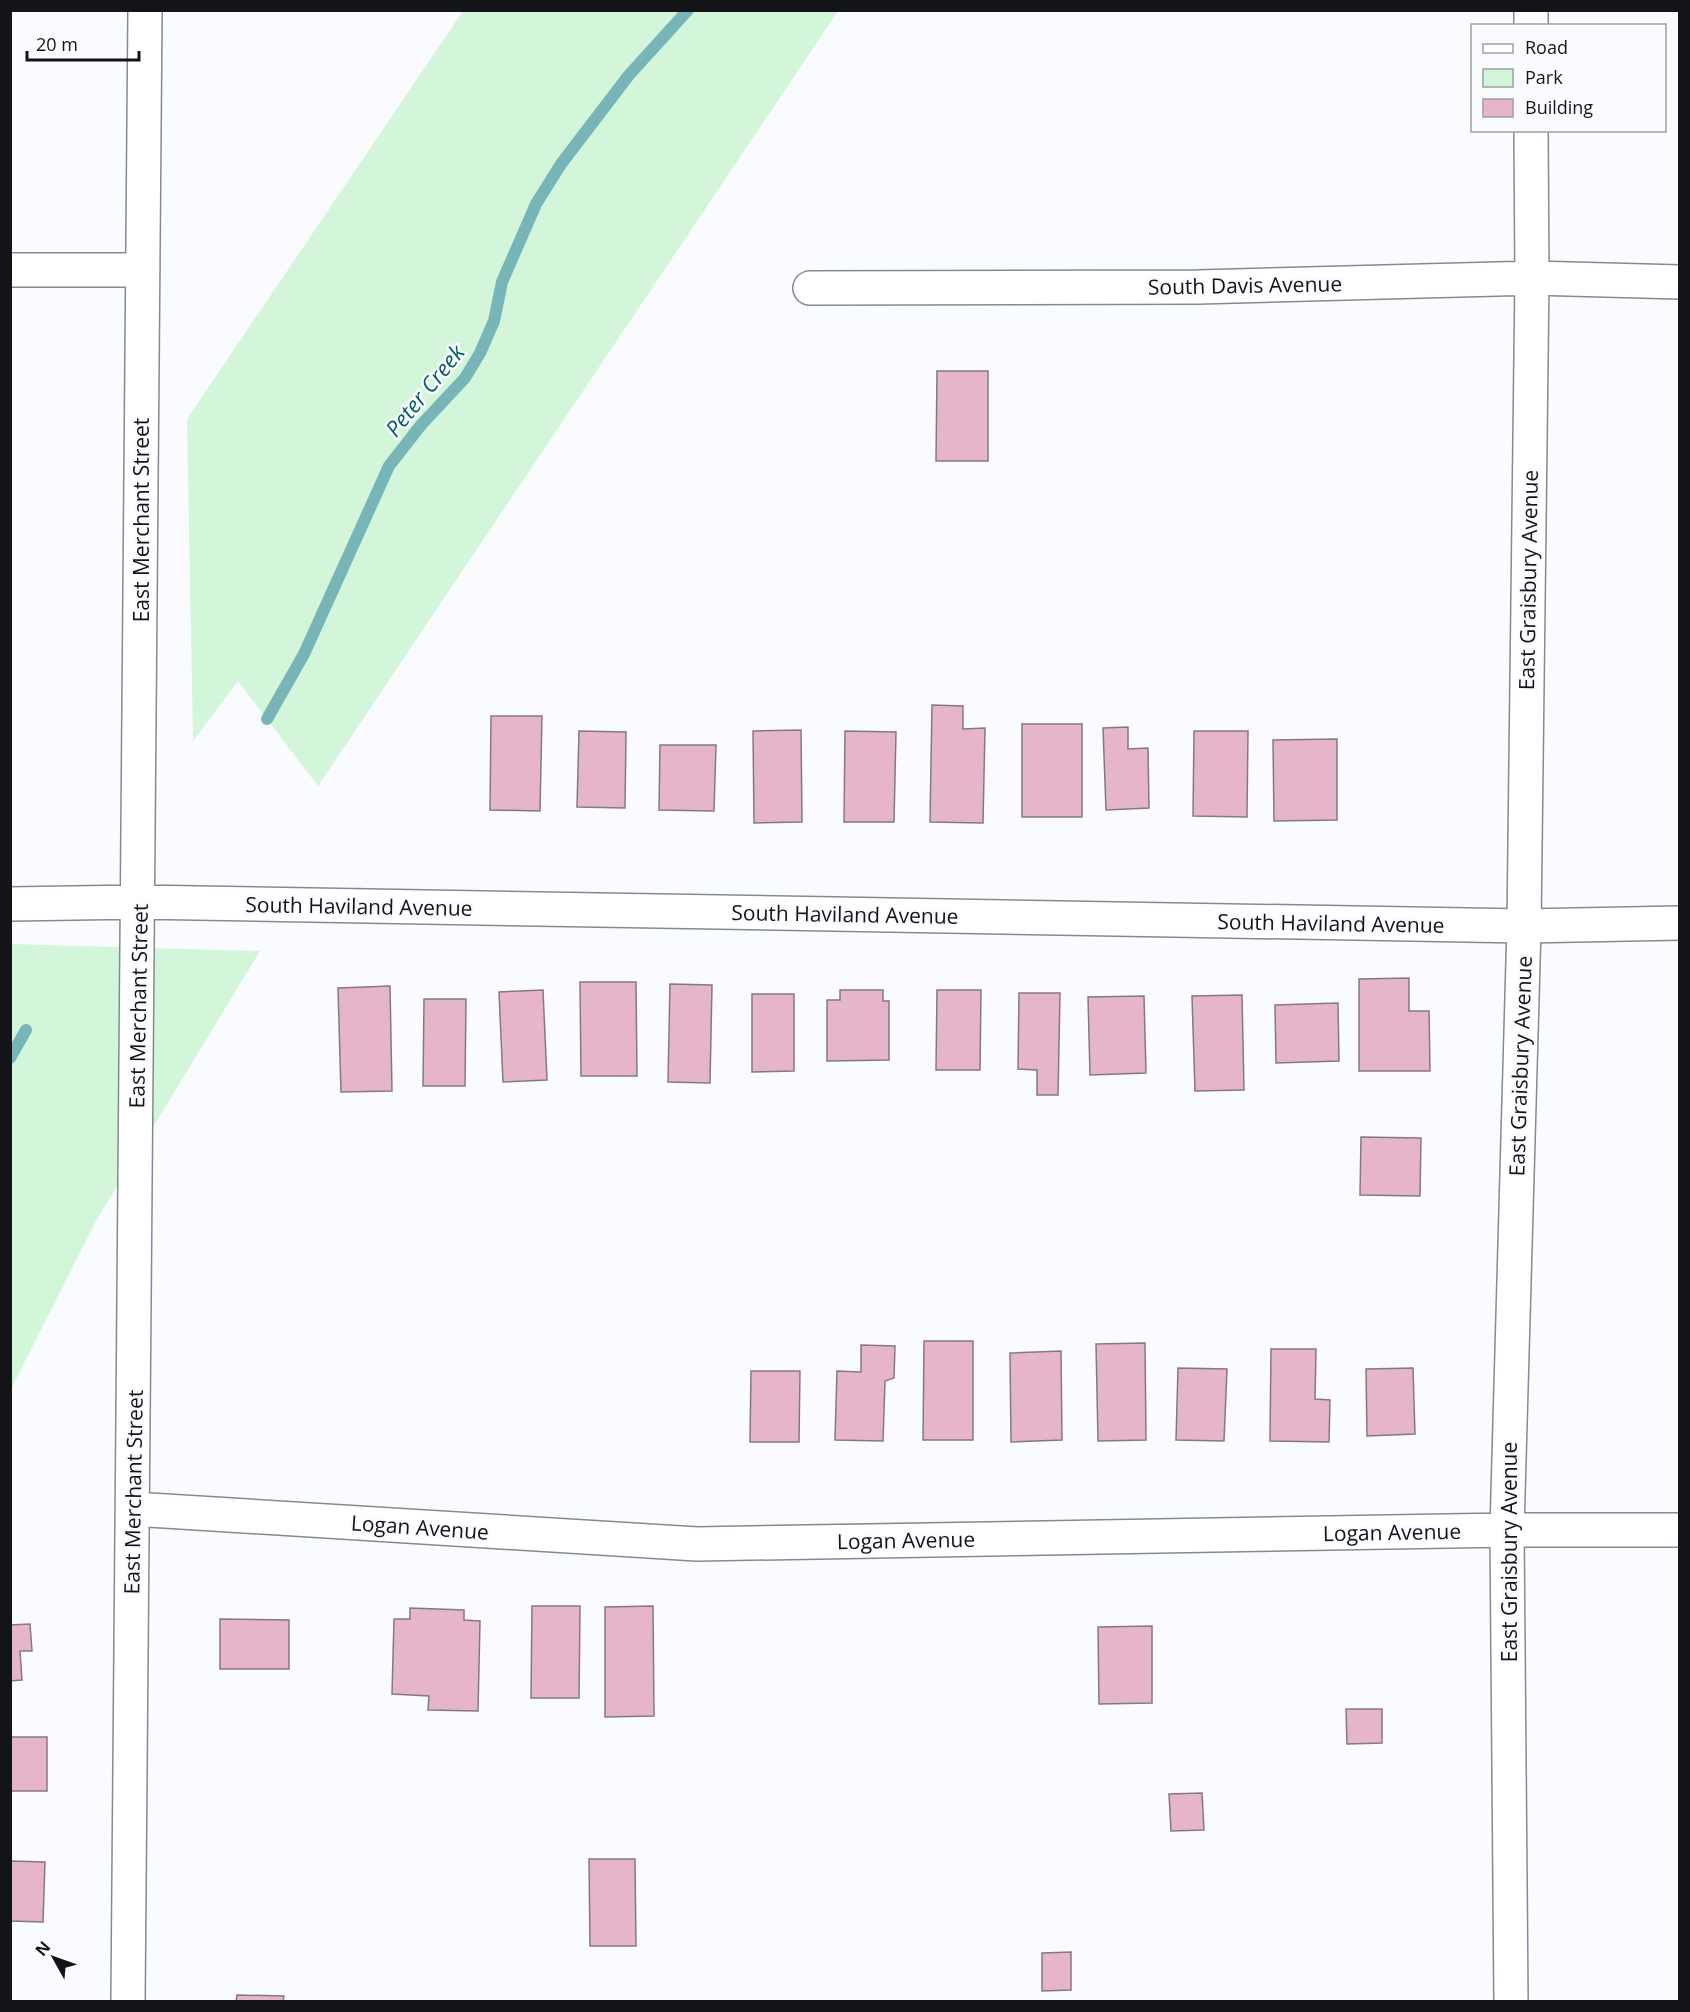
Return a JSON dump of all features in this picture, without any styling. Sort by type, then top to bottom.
[{"type":"street","name":"East Merchant Street","points":[[128,2001],[145,10]]},
{"type":"street","name":"East Graisbury Avenue","points":[[1511,2001],[1507,1530],[1524,926],[1532,132]]},
{"type":"street","points":[[10,270],[143,270]]},
{"type":"street","name":"South Davis Avenue","points":[[810,288],[1198,287],[1532,278],[1680,282]]},
{"type":"street","name":"South Haviland Avenue","points":[[10,904],[138,902],[1524,926],[1680,923]]},
{"type":"street","name":"Logan Avenue","points":[[133,1509],[697,1544],[1507,1530],[1680,1530]]},
{"type":"green space","points":[[463,11],[838,11],[318,786],[238,681],[193,741],[187,419]]},
{"type":"green space","points":[[11,944],[260,951],[96,1221],[11,1389]]},
{"type":"building","points":[[937,371],[988,371],[988,461],[936,461]]},
{"type":"building","points":[[932,705],[963,706],[963,729],[985,728],[983,823],[930,822]]},
{"type":"building","points":[[491,716],[542,716],[540,811],[490,810]]},
{"type":"building","points":[[1022,724],[1082,724],[1082,817],[1022,817]]},
{"type":"building","points":[[1128,727],[1128,749],[1148,748],[1149,808],[1106,810],[1103,728]]},
{"type":"building","points":[[801,730],[802,822],[754,823],[753,731]]},
{"type":"building","points":[[579,731],[626,732],[625,808],[577,807]]},
{"type":"building","points":[[845,731],[896,732],[894,822],[844,822]]},
{"type":"building","points":[[1194,731],[1248,731],[1247,817],[1193,816]]},
{"type":"building","points":[[1337,739],[1337,820],[1274,821],[1273,740]]},
{"type":"building","points":[[660,745],[716,745],[714,811],[659,810]]},
{"type":"building","points":[[1409,978],[1409,1011],[1429,1011],[1430,1071],[1359,1071],[1359,979]]},
{"type":"building","points":[[580,982],[636,982],[637,1076],[581,1076]]},
{"type":"building","points":[[670,984],[712,985],[710,1083],[668,1082]]},
{"type":"building","points":[[390,986],[392,1091],[341,1092],[338,988]]},
{"type":"building","points":[[543,990],[547,1080],[503,1082],[499,992]]},
{"type":"building","points":[[840,990],[883,990],[883,1001],[889,1001],[889,1060],[827,1061],[827,1000],[840,1000]]},
{"type":"building","points":[[937,990],[981,990],[980,1070],[936,1070]]},
{"type":"building","points":[[1019,993],[1060,993],[1058,1095],[1037,1095],[1037,1070],[1018,1069]]},
{"type":"building","points":[[752,994],[794,994],[794,1071],[752,1072]]},
{"type":"building","points":[[1242,995],[1244,1090],[1195,1091],[1192,996]]},
{"type":"building","points":[[1144,996],[1146,1073],[1090,1075],[1088,997]]},
{"type":"building","points":[[424,999],[466,999],[465,1086],[423,1086]]},
{"type":"building","points":[[1338,1003],[1339,1061],[1276,1063],[1275,1005]]},
{"type":"building","points":[[1361,1137],[1421,1138],[1420,1196],[1360,1195]]},
{"type":"building","points":[[924,1341],[973,1341],[973,1440],[923,1440]]},
{"type":"building","points":[[1145,1343],[1146,1440],[1098,1441],[1096,1344]]},
{"type":"building","points":[[861,1345],[895,1346],[894,1378],[885,1381],[883,1441],[835,1440],[837,1371],[861,1372]]},
{"type":"building","points":[[1271,1349],[1316,1349],[1315,1399],[1330,1400],[1329,1442],[1270,1441]]},
{"type":"building","points":[[1061,1351],[1062,1440],[1011,1442],[1010,1353]]},
{"type":"building","points":[[1178,1368],[1227,1369],[1224,1441],[1176,1440]]},
{"type":"building","points":[[1413,1368],[1415,1434],[1367,1436],[1366,1369]]},
{"type":"building","points":[[751,1371],[800,1371],[799,1442],[750,1442]]},
{"type":"building","points":[[532,1606],[580,1606],[579,1698],[531,1698]]},
{"type":"building","points":[[653,1606],[654,1716],[605,1717],[605,1607]]},
{"type":"building","points":[[410,1608],[464,1610],[464,1620],[480,1621],[478,1711],[428,1710],[429,1696],[392,1694],[394,1619],[410,1619]]},
{"type":"building","points":[[220,1619],[289,1620],[289,1669],[220,1669]]},
{"type":"building","points":[[30,1624],[32,1651],[20,1651],[22,1680],[10,1681],[10,1625]]},
{"type":"building","points":[[1152,1626],[1152,1703],[1099,1704],[1098,1627]]},
{"type":"building","points":[[1346,1709],[1382,1709],[1382,1743],[1347,1744]]},
{"type":"building","points":[[10,1737],[47,1737],[47,1791],[10,1791]]},
{"type":"building","points":[[1202,1793],[1204,1830],[1171,1831],[1169,1794]]},
{"type":"building","points":[[589,1859],[635,1859],[636,1946],[590,1946]]},
{"type":"building","points":[[10,1861],[45,1862],[43,1922],[10,1921]]},
{"type":"building","points":[[1071,1952],[1071,1990],[1042,1991],[1042,1953]]},
{"type":"building","points":[[237,1995],[284,1996],[283,2002],[236,2002]]},
{"type":"waterway","name":"Peter Creek","points":[[267,719],[304,654],[389,466],[421,425],[465,378],[480,353],[494,321],[502,282],[536,204],[561,164],[629,75],[688,10]]},
{"type":"waterway","name":"Peter Creek","points":[[10,1058],[26,1030]]}]
